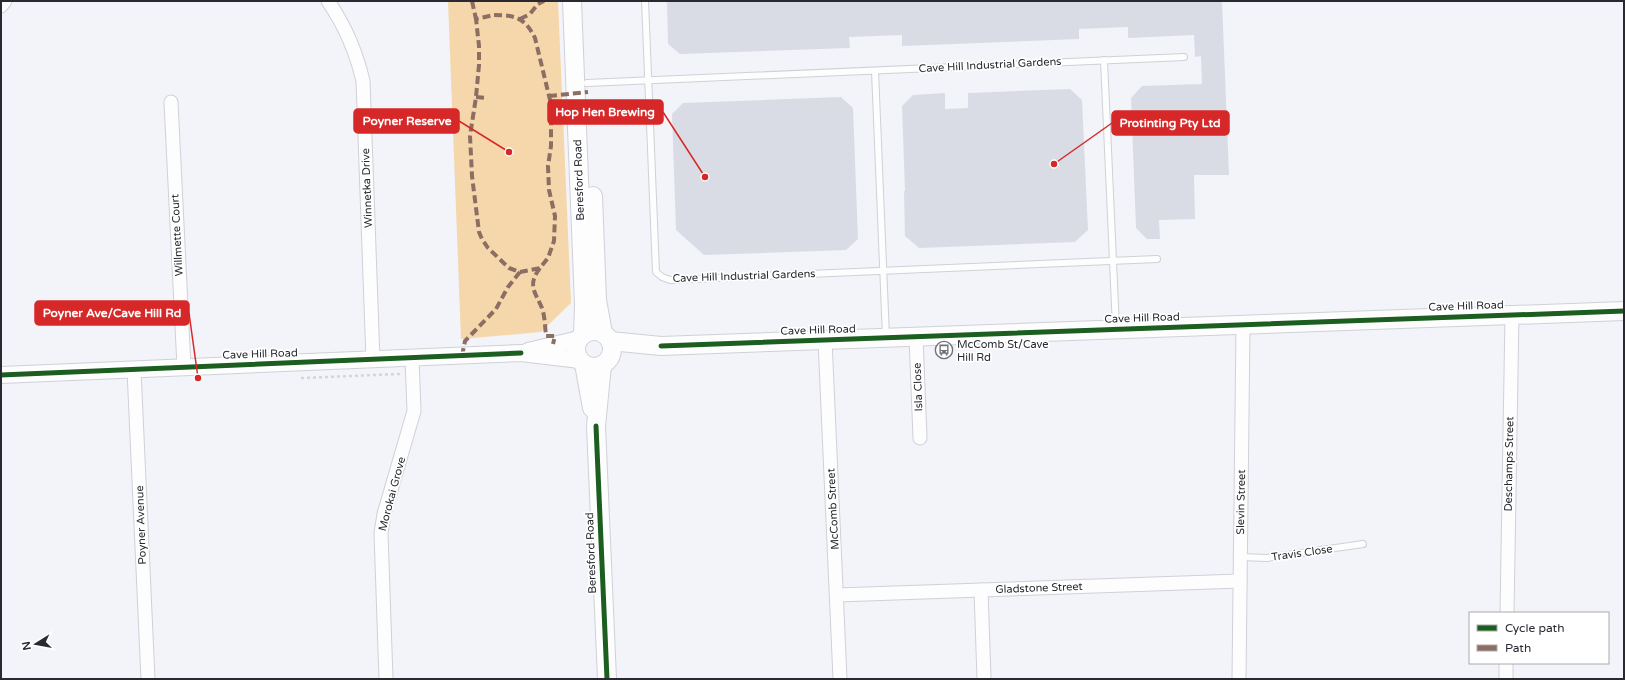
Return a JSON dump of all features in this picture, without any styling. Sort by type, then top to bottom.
[{"type":"main road","name":"Beresford Road","points":[[572,1],[584,305],[581,337]]},
{"type":"main road","name":"Beresford Road","points":[[584,1],[597,300],[606,337]]},
{"type":"main road","name":"Cave Hill Road","points":[[606,337],[660,346],[1624,311]]},
{"type":"main road","points":[[593,331],[606,337],[612,351],[605,363],[593,367],[582,362],[576,349],[581,337],[593,331]]},
{"type":"main road","name":"Cave Hill Road","points":[[605,363],[660,346]]},
{"type":"main road","name":"Beresford Road","points":[[582,362],[596,426],[607,679]]},
{"type":"main road","name":"Beresford Road","points":[[596,426],[605,363]]},
{"type":"street","points":[[1,6],[5,1]]},
{"type":"street","name":"Winnetka Drive","points":[[328,1],[349,36],[357,56],[363,81],[373,360]]},
{"type":"street","name":"Willmette Court","points":[[171,102],[184,367]]},
{"type":"street","name":"Deschamps Street","points":[[1507,612],[1512,315]]},
{"type":"street","name":"Slevin Street","points":[[1238,679],[1243,325]]},
{"type":"street","name":"Cave Hill Road","points":[[521,353],[581,337]]},
{"type":"street","name":"Isla Close","points":[[916,337],[920,438]]},
{"type":"street","name":"McComb Street","points":[[825,340],[840,679]]},
{"type":"street","name":"Cave Hill Road","points":[[1,375],[521,353],[582,362]]},
{"type":"street","name":"Morokai Grove","points":[[386,679],[381,534],[384,514],[414,411],[412,358]]},
{"type":"street","name":"Poyner Avenue","points":[[134,370],[148,679]]},
{"type":"street","name":"Gladstone Street","points":[[837,595],[1240,581]]},
{"type":"street","points":[[981,590],[984,679]]},
{"type":"street","points":[[1506,664],[1506,679]]},
{"type":"lane","name":"Cave Hill Industrial Gardens","points":[[645,1],[656,272],[662,278],[670,280],[1157,259]]},
{"type":"lane","name":"Cave Hill Industrial Gardens","points":[[587,84],[1184,57]]},
{"type":"lane","points":[[1104,60],[1116,329]]},
{"type":"lane","points":[[875,71],[886,337]]},
{"type":"lane","name":"Travis Close","points":[[1240,557],[1267,558],[1364,544]]},
{"type":"path","points":[[300,378],[402,374]]},
{"type":"shaded area","points":[[448,1],[558,1],[571,303],[541,332],[461,339]]},
{"type":"building","points":[[667,1],[1222,1],[1229,175],[1194,175],[1195,219],[1159,220],[1160,239],[1147,239],[1136,228],[1131,98],[1142,86],[1202,84],[1201,56],[1195,57],[1194,35],[1128,38],[1128,27],[1079,29],[1079,39],[902,46],[902,35],[849,37],[850,48],[680,54],[668,44]]},
{"type":"building","points":[[1070,89],[1082,100],[1088,230],[1075,242],[919,248],[905,236],[902,106],[913,95],[945,93],[945,109],[968,108],[968,93]]},
{"type":"building","points":[[841,97],[853,108],[858,239],[846,250],[704,255],[676,230],[672,114],[683,103]]},
{"type":"marked path","points":[[472,1],[476,19]]},
{"type":"marked path","points":[[520,19],[530,14],[538,4],[544,1]]},
{"type":"marked path","points":[[494,15],[508,16],[519,19],[531,31],[535,38],[551,104],[551,146],[548,166],[549,190],[555,216],[554,241],[548,258],[540,268],[520,272],[509,268],[488,248],[482,239],[479,232],[472,176],[470,136],[479,65],[479,46],[476,19],[494,15]]},
{"type":"marked path","points":[[549,96],[588,92]]},
{"type":"marked path","points":[[476,97],[488,98]]},
{"type":"marked path","points":[[540,268],[536,274],[533,284],[535,293],[543,311],[546,336],[555,336],[553,344]]},
{"type":"marked path","points":[[462,356],[465,341],[496,309],[508,287],[520,272]]},
{"type":"cycle path","points":[[661,346],[1624,311]]},
{"type":"cycle path","points":[[1,375],[521,353]]},
{"type":"cycle path","points":[[596,426],[607,679]]},
{"type":"place","name":"Poyner Reserve","points":[[509,152]]},
{"type":"place","name":"Protinting Pty Ltd","points":[[1054,164]]},
{"type":"place","name":"Hop Hen Brewing","points":[[705,177]]},
{"type":"place","name":"McComb St/Cave Hill Rd","points":[[944,350]]},
{"type":"place","name":"Poyner Ave/Cave Hill Rd","points":[[198,378]]}]
